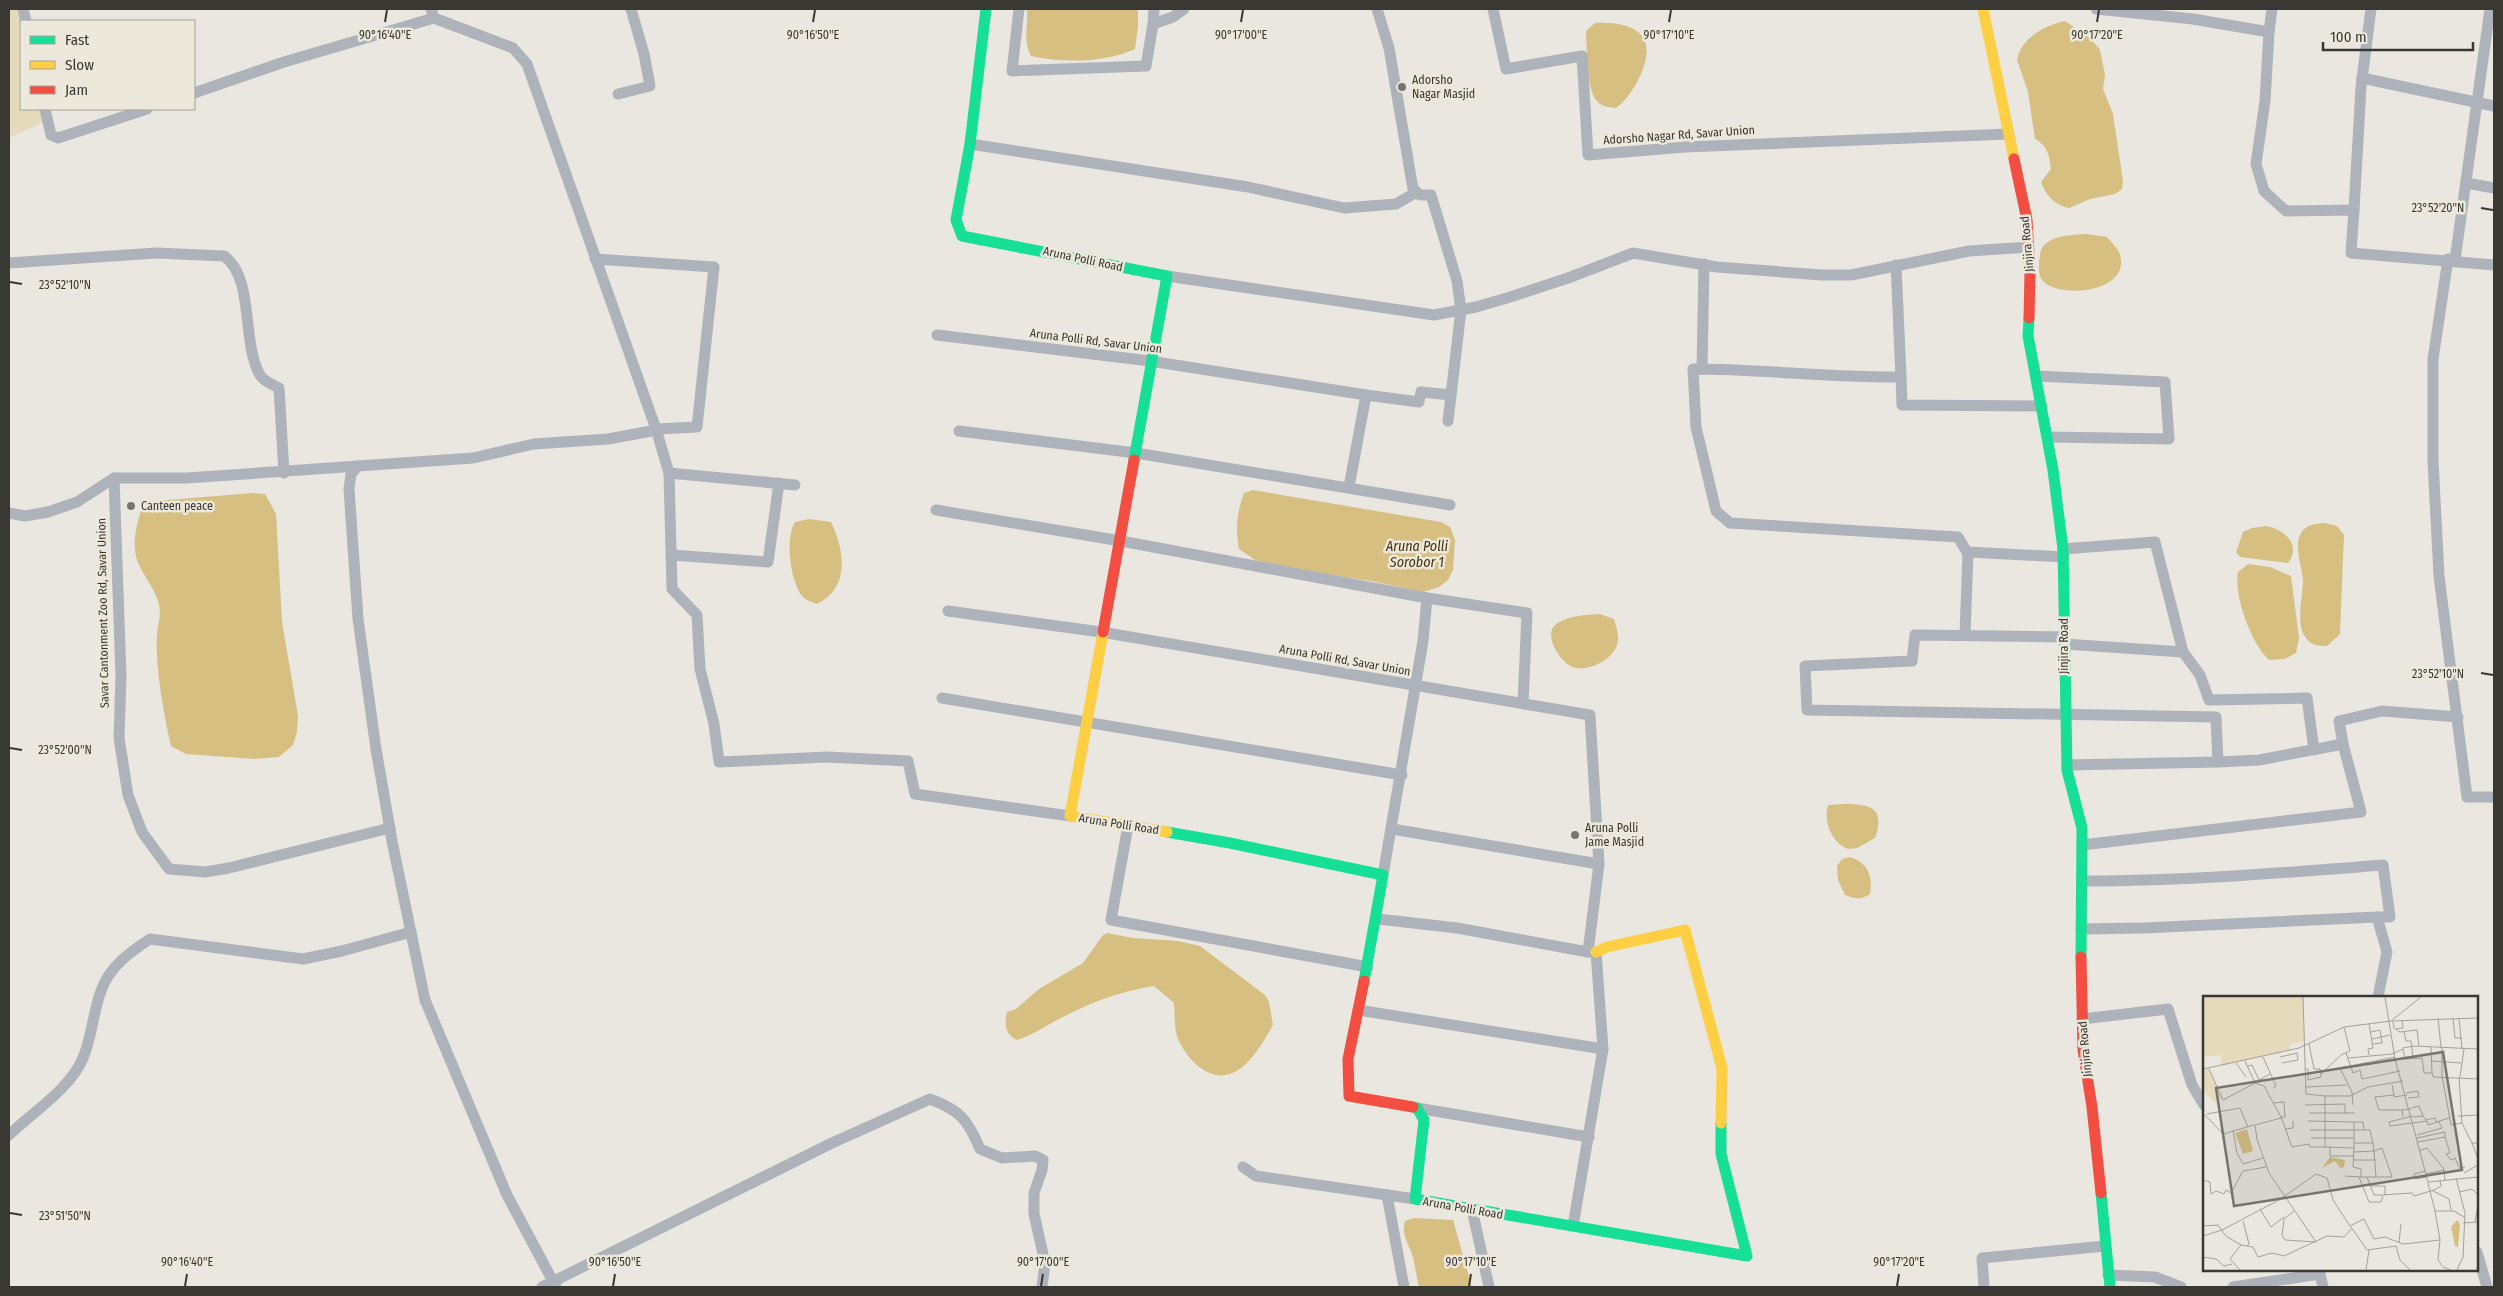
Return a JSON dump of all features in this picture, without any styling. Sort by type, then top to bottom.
[{"type":"street","points":[[618,94],[650,86],[644,54],[631,9]]},
{"type":"street","name":"Aruna Polli Road","points":[[986,9],[970,144],[956,220],[962,236],[1167,276],[1150,361],[1121,541],[1101,632],[1070,816],[1230,842],[1384,875]]},
{"type":"street","points":[[1019,9],[1012,71],[1146,66],[1154,9]]},
{"type":"street","points":[[1153,24],[1173,17],[1184,9]]},
{"type":"street","points":[[1377,9],[1389,48],[1410,179],[1415,193],[1425,197],[1431,195],[1457,281],[1461,310],[1448,421]]},
{"type":"street","name":"Adorsho Nagar Rd, Savar Union","points":[[1493,9],[1506,69],[1582,56],[1588,155],[1685,146],[2009,134]]},
{"type":"street","name":"Jinjira Road","points":[[1983,9],[2027,220],[2030,272],[2028,336],[2048,437],[2064,553],[2064,714],[2066,765],[2082,828],[2083,1050],[2092,1108],[2109,1281]]},
{"type":"street","points":[[2096,9],[2168,13],[2269,32]]},
{"type":"street","points":[[2272,9],[2265,101],[2256,164],[2264,191],[2286,211],[2354,210]]},
{"type":"street","points":[[2371,9],[2362,78],[2351,253],[2494,264]]},
{"type":"street","points":[[2490,9],[2466,183],[2433,359],[2433,461],[2439,576],[2467,797],[2494,797]]},
{"type":"street","points":[[195,93],[432,13],[513,48],[526,64],[656,430],[669,472],[672,589],[698,615],[700,670],[714,724],[718,762],[827,756],[908,761],[914,794],[1070,816]]},
{"type":"street","points":[[2362,78],[2494,106]]},
{"type":"street","points":[[45,110],[51,135],[58,138],[144,110]]},
{"type":"street","points":[[970,144],[1248,187],[1344,208],[1369,208],[1396,204],[1415,193]]},
{"type":"street","points":[[2466,183],[2494,188]]},
{"type":"street","points":[[1167,276],[1434,315],[1507,298],[1568,278],[1633,253],[1704,264],[1822,275],[1852,275],[1970,251],[2028,246]]},
{"type":"street","points":[[9,263],[156,254],[224,256],[233,262],[242,286],[250,351],[260,377],[279,388],[284,473]]},
{"type":"street","points":[[9,513],[25,516],[48,512],[77,502],[114,478],[188,478],[284,473],[473,458],[534,444],[608,439],[656,430],[698,426],[714,267],[595,259]]},
{"type":"street","points":[[1702,369],[1704,264]]},
{"type":"street","points":[[1896,265],[1902,405],[2042,406]]},
{"type":"street","name":"Aruna Polli Rd, Savar Union","points":[[937,334],[1150,361],[1419,402],[1422,392],[1451,395]]},
{"type":"street","points":[[1901,377],[1860,378],[1734,369],[1693,369],[1696,427],[1716,511],[1730,523],[1958,537],[1968,554],[1965,635]]},
{"type":"street","points":[[2036,376],[2165,382],[2169,439],[2048,437]]},
{"type":"street","points":[[1349,487],[1366,395]]},
{"type":"street","points":[[959,431],[1136,453],[1450,505]]},
{"type":"street","points":[[358,466],[351,474],[349,488],[358,619],[390,828],[425,1000],[507,1196],[555,1285]]},
{"type":"street","points":[[669,472],[795,485]]},
{"type":"street","name":"Savar Cantonment Zoo Rd, Savar Union","points":[[114,478],[121,676],[119,738],[128,795],[142,832],[169,868],[205,872],[229,868],[348,836],[390,828]]},
{"type":"street","points":[[672,555],[768,562],[779,483]]},
{"type":"street","points":[[936,510],[1121,541],[1428,598],[1527,613],[1523,704]]},
{"type":"street","points":[[1968,554],[1968,552],[2064,553],[2155,542],[2183,652],[2200,674],[2209,700],[2307,698],[2314,750]]},
{"type":"street","points":[[1428,598],[1402,775],[1378,919],[1358,1010],[1345,1084],[1348,1096],[1589,1137]]},
{"type":"street","name":"Aruna Polli Rd, Savar Union","points":[[948,611],[1101,632],[1590,715],[1598,864]]},
{"type":"street","points":[[2183,652],[2064,640],[1915,634],[1912,661],[1805,666],[1807,710],[2216,717],[2218,762]]},
{"type":"street","points":[[942,698],[1402,775]]},
{"type":"street","points":[[2082,845],[2361,812],[2343,744],[2339,721],[2382,711],[2458,717]]},
{"type":"street","points":[[2066,765],[2259,760],[2343,744]]},
{"type":"street","points":[[1128,826],[1111,920],[1368,967]]},
{"type":"street","points":[[1392,829],[1598,864],[1592,952],[1603,1049],[1573,1226]]},
{"type":"street","points":[[2081,929],[2390,917],[2383,865],[2263,875],[2145,881],[2082,881]]},
{"type":"street","points":[[2377,917],[2386,952],[2378,996]]},
{"type":"street","points":[[1378,919],[1457,928],[1592,952]]},
{"type":"street","name":"Aruna Polli Road","points":[[1417,1108],[1424,1120],[1415,1199],[1747,1256],[1721,1154],[1722,1068],[1685,930],[1592,952]]},
{"type":"street","points":[[9,1135],[47,1103],[83,1059],[101,990],[112,969],[132,950],[150,939],[303,959],[342,951],[411,932]]},
{"type":"street","points":[[2082,1019],[2168,1009],[2192,1085],[2203,1104]]},
{"type":"street","points":[[1358,1010],[1603,1049]]},
{"type":"street","points":[[542,1287],[555,1285],[832,1142],[930,1099],[958,1112],[970,1124],[980,1149],[1002,1158],[1035,1156],[1043,1160],[1042,1170],[1034,1193],[1034,1214],[1045,1263],[1042,1287]]},
{"type":"street","points":[[1243,1167],[1256,1176],[1415,1199]]},
{"type":"street","points":[[1388,1195],[1404,1287]]},
{"type":"street","points":[[1472,1209],[1489,1287]]},
{"type":"street","points":[[1984,1287],[1982,1258],[2105,1246]]},
{"type":"street","points":[[2478,1255],[2488,1287],[2494,1285]]},
{"type":"street","points":[[2240,1287],[2320,1272],[2323,1287]]},
{"type":"street","points":[[2109,1281],[2155,1277],[2181,1287]]},
{"type":"shaded area","points":[[9,9],[23,9],[23,20],[20,20],[20,110],[45,110],[48,120],[9,138]]},
{"type":"water","points":[[1027,9],[1138,9],[1135,49],[1111,57],[1070,61],[1031,56],[1026,39]]},
{"type":"water","points":[[2065,21],[2091,39],[2100,50],[2105,75],[2103,89],[2113,114],[2123,181],[2122,189],[2115,194],[2090,199],[2069,208],[2051,199],[2041,182],[2051,169],[2047,151],[2035,139],[2028,92],[2017,60],[2023,45],[2035,34],[2042,29]]},
{"type":"water","points":[[1595,23],[1627,26],[1638,32],[1646,44],[1647,53],[1641,75],[1629,95],[1616,108],[1599,103],[1593,95],[1591,87],[1586,31]]},
{"type":"water","points":[[2086,234],[2107,237],[2118,250],[2121,268],[2115,277],[2105,284],[2092,289],[2077,291],[2063,290],[2051,286],[2042,280],[2039,273],[2039,261],[2044,245],[2061,237]]},
{"type":"water","name":"Aruna Polli Sorobor 1","points":[[1253,490],[1441,522],[1450,527],[1455,540],[1453,570],[1448,580],[1439,587],[1423,592],[1255,560],[1239,549],[1237,535],[1238,514],[1244,493]]},
{"type":"water","points":[[253,493],[265,494],[276,514],[282,622],[298,716],[297,732],[293,745],[279,757],[254,759],[186,754],[171,746],[168,733],[157,661],[157,635],[160,615],[158,600],[140,567],[135,552],[135,535],[139,518],[144,504],[155,501]]},
{"type":"water","points":[[809,519],[831,522],[836,533],[841,556],[842,568],[840,579],[835,589],[828,597],[817,604],[804,598],[799,590],[790,560],[790,538],[795,522]]},
{"type":"water","points":[[2325,523],[2337,526],[2344,535],[2340,634],[2327,646],[2311,643],[2302,630],[2300,610],[2303,576],[2298,545],[2303,530],[2312,525]]},
{"type":"water","points":[[2266,526],[2285,534],[2292,544],[2292,556],[2288,563],[2240,557],[2236,552],[2243,532],[2252,528]]},
{"type":"water","points":[[2248,564],[2270,567],[2291,576],[2299,638],[2296,653],[2285,659],[2269,660],[2250,632],[2241,606],[2237,582],[2238,572]]},
{"type":"water","points":[[1600,614],[1614,619],[1618,638],[1615,650],[1606,659],[1594,666],[1576,668],[1571,666],[1565,662],[1556,650],[1551,636],[1552,630],[1555,625],[1565,619]]},
{"type":"water","points":[[1828,805],[1861,805],[1873,809],[1877,814],[1878,820],[1875,838],[1857,848],[1848,849],[1837,842],[1828,825]]},
{"type":"water","points":[[1850,857],[1861,863],[1870,876],[1870,894],[1861,898],[1845,895],[1838,880],[1837,866],[1842,859]]},
{"type":"water","points":[[1107,933],[1133,938],[1178,941],[1200,946],[1265,995],[1269,1002],[1273,1025],[1249,1061],[1237,1071],[1222,1075],[1207,1072],[1193,1062],[1177,1037],[1174,1003],[1154,986],[1117,994],[1070,1013],[1028,1036],[1017,1040],[1013,1038],[1006,1028],[1007,1012],[1016,1009],[1039,989],[1083,963],[1103,935]]},
{"type":"water","points":[[1414,1218],[1453,1220],[1472,1287],[1419,1287],[1404,1230],[1405,1221]]},
{"type":"traffic: fast","points":[[986,9],[970,144],[956,220],[962,236],[1167,276],[1134,460]]},
{"type":"traffic: fast","points":[[2029,318],[2028,336],[2053,470],[2063,549],[2067,770],[2082,828],[2081,957]]},
{"type":"traffic: fast","points":[[1167,832],[1230,843],[1383,875],[1364,981]]},
{"type":"traffic: fast","points":[[1413,1107],[1417,1108],[1424,1120],[1415,1199],[1747,1256],[1721,1154],[1721,1123]]},
{"type":"traffic: fast","points":[[2101,1193],[2110,1287]]},
{"type":"traffic: slow","points":[[1983,9],[2014,159]]},
{"type":"traffic: slow","points":[[1103,632],[1070,816],[1167,832]]},
{"type":"traffic: slow","points":[[1596,952],[1607,947],[1685,930],[1722,1068],[1721,1123]]},
{"type":"traffic: jam","points":[[2014,159],[2027,220],[2030,272],[2029,318]]},
{"type":"traffic: jam","points":[[1103,632],[1134,460]]},
{"type":"traffic: jam","points":[[2081,957],[2083,1050],[2092,1107],[2101,1193]]},
{"type":"traffic: jam","points":[[1364,981],[1348,1059],[1349,1096],[1413,1107]]},
{"type":"place","name":"Adorsho Nagar Masjid","points":[[1402,87]]},
{"type":"place","name":"Canteen peace","points":[[131,506]]},
{"type":"place","name":"Aruna Polli Jame Masjid","points":[[1575,835]]}]
